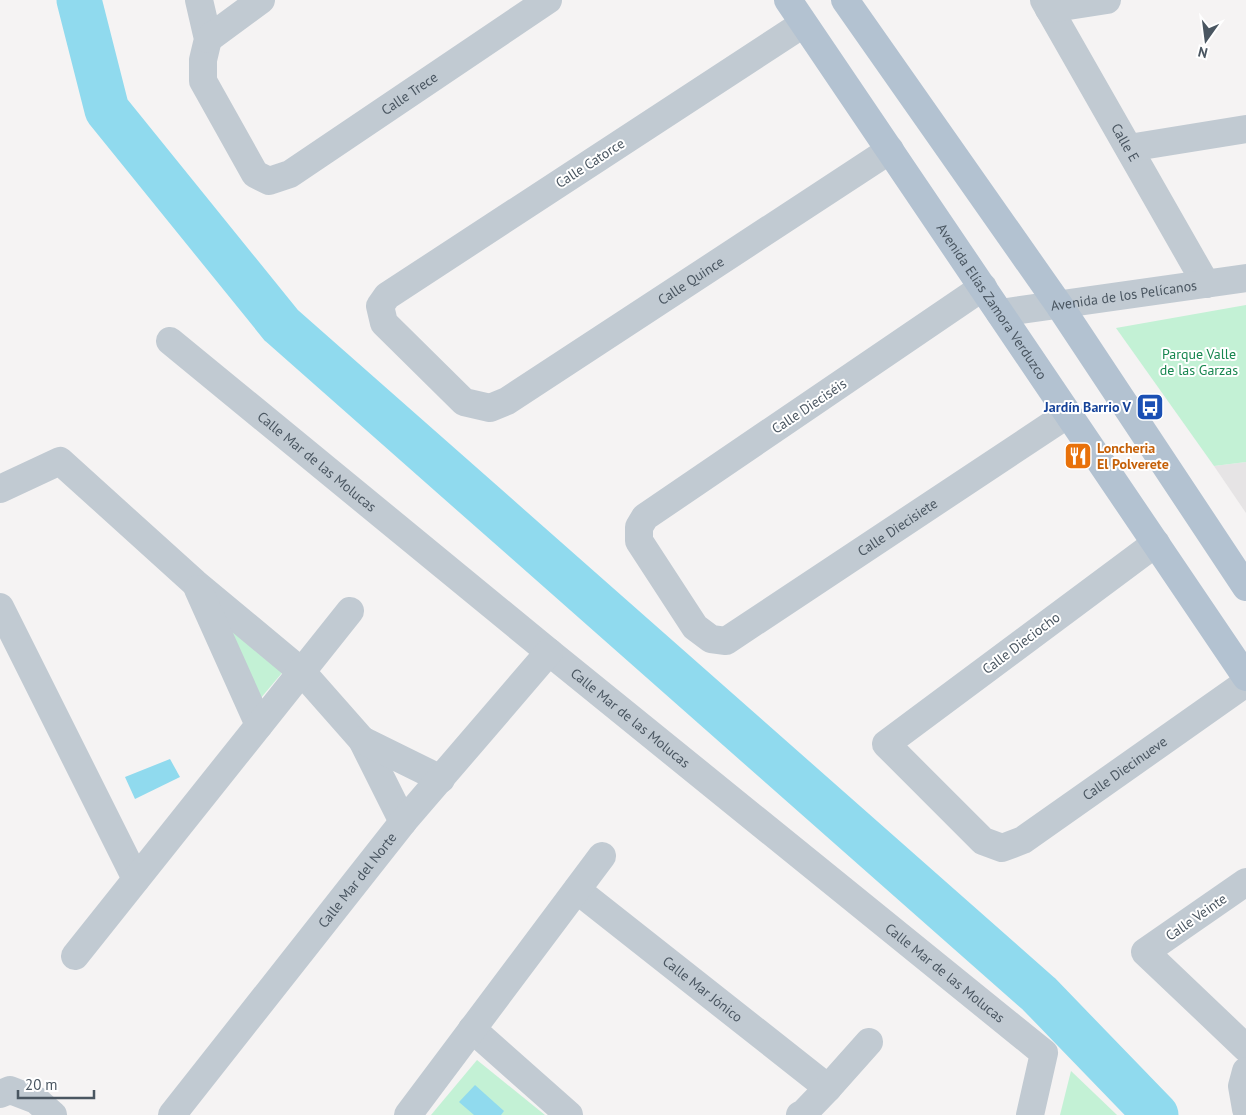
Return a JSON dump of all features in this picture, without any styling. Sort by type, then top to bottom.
[{"type":"main road","name":"Avenida Elías Zamora Verduzco","points":[[788,0],[1246,677]]},
{"type":"main road","points":[[845,0],[1059,305],[1246,587]]},
{"type":"street","points":[[199,0],[208,39],[261,0]]},
{"type":"street","name":"Calle Trece","points":[[208,39],[203,60],[202,81],[255,174],[269,181],[290,174],[548,0]]},
{"type":"street","points":[[1047,4],[1107,0]]},
{"type":"street","name":"Calle E","points":[[1047,4],[1206,284]]},
{"type":"street","name":"Calle Catorce","points":[[490,408],[464,402],[384,324],[380,306],[387,296],[803,24]]},
{"type":"street","points":[[1129,148],[1246,129]]},
{"type":"street","name":"Calle Quince","points":[[490,408],[507,401],[890,150]]},
{"type":"street","name":"Avenida de los Pelícanos","points":[[1000,313],[1246,278]]},
{"type":"street","name":"Calle Dieciséis","points":[[726,641],[712,639],[695,627],[638,541],[639,527],[645,517],[983,287]]},
{"type":"street","name":"Calle Mar de las Molucas","points":[[170,341],[549,652],[1044,1053],[1030,1115]]},
{"type":"street","name":"Calle Diecisiete","points":[[726,641],[1068,414]]},
{"type":"street","points":[[0,489],[60,461],[195,583],[302,672],[362,740],[403,822]]},
{"type":"street","name":"Calle Dieciocho","points":[[1002,848],[983,841],[886,744],[1156,543]]},
{"type":"street","points":[[195,583],[260,725]]},
{"type":"street","points":[[0,607],[136,879]]},
{"type":"street","points":[[75,956],[350,611]]},
{"type":"street","name":"Calle Mar del Norte","points":[[172,1115],[403,822],[549,652]]},
{"type":"street","name":"Calle Diecinueve","points":[[1002,848],[1023,840],[1246,684]]},
{"type":"street","points":[[362,740],[440,779]]},
{"type":"street","points":[[408,1115],[602,856]]},
{"type":"street","name":"Calle Veinte","points":[[1246,882],[1145,952],[1246,1048]]},
{"type":"street","name":"Calle Mar Jónico","points":[[577,890],[828,1088]]},
{"type":"street","points":[[472,1029],[569,1115]]},
{"type":"street","points":[[800,1115],[828,1088],[869,1042]]},
{"type":"street","points":[[1246,1071],[1242,1086],[1246,1109]]},
{"type":"street","points":[[0,1094],[10,1090],[36,1100],[53,1115]]},
{"type":"shaded area","points":[[1246,462],[1246,513],[1214,466]]},
{"type":"green space","name":"Parque Valle de las Garzas","points":[[1246,305],[1246,462],[1214,466],[1116,328]]},
{"type":"green space","points":[[222,624],[287,667],[260,699]]},
{"type":"green space","points":[[477,1060],[545,1115],[431,1115]]},
{"type":"green space","points":[[1071,1071],[1117,1115],[1060,1115]]},
{"type":"water","points":[[170,759],[180,777],[135,799],[125,777]]},
{"type":"water","points":[[475,1085],[504,1111],[501,1115],[474,1115],[459,1102]]},
{"type":"waterway","points":[[79,0],[107,110],[281,325],[1039,994],[1156,1115]]},
{"type":"place","name":"Jardín Barrio V","points":[[1150,407]]},
{"type":"place","name":"Loncheria El Polverete","points":[[1078,456]]}]
